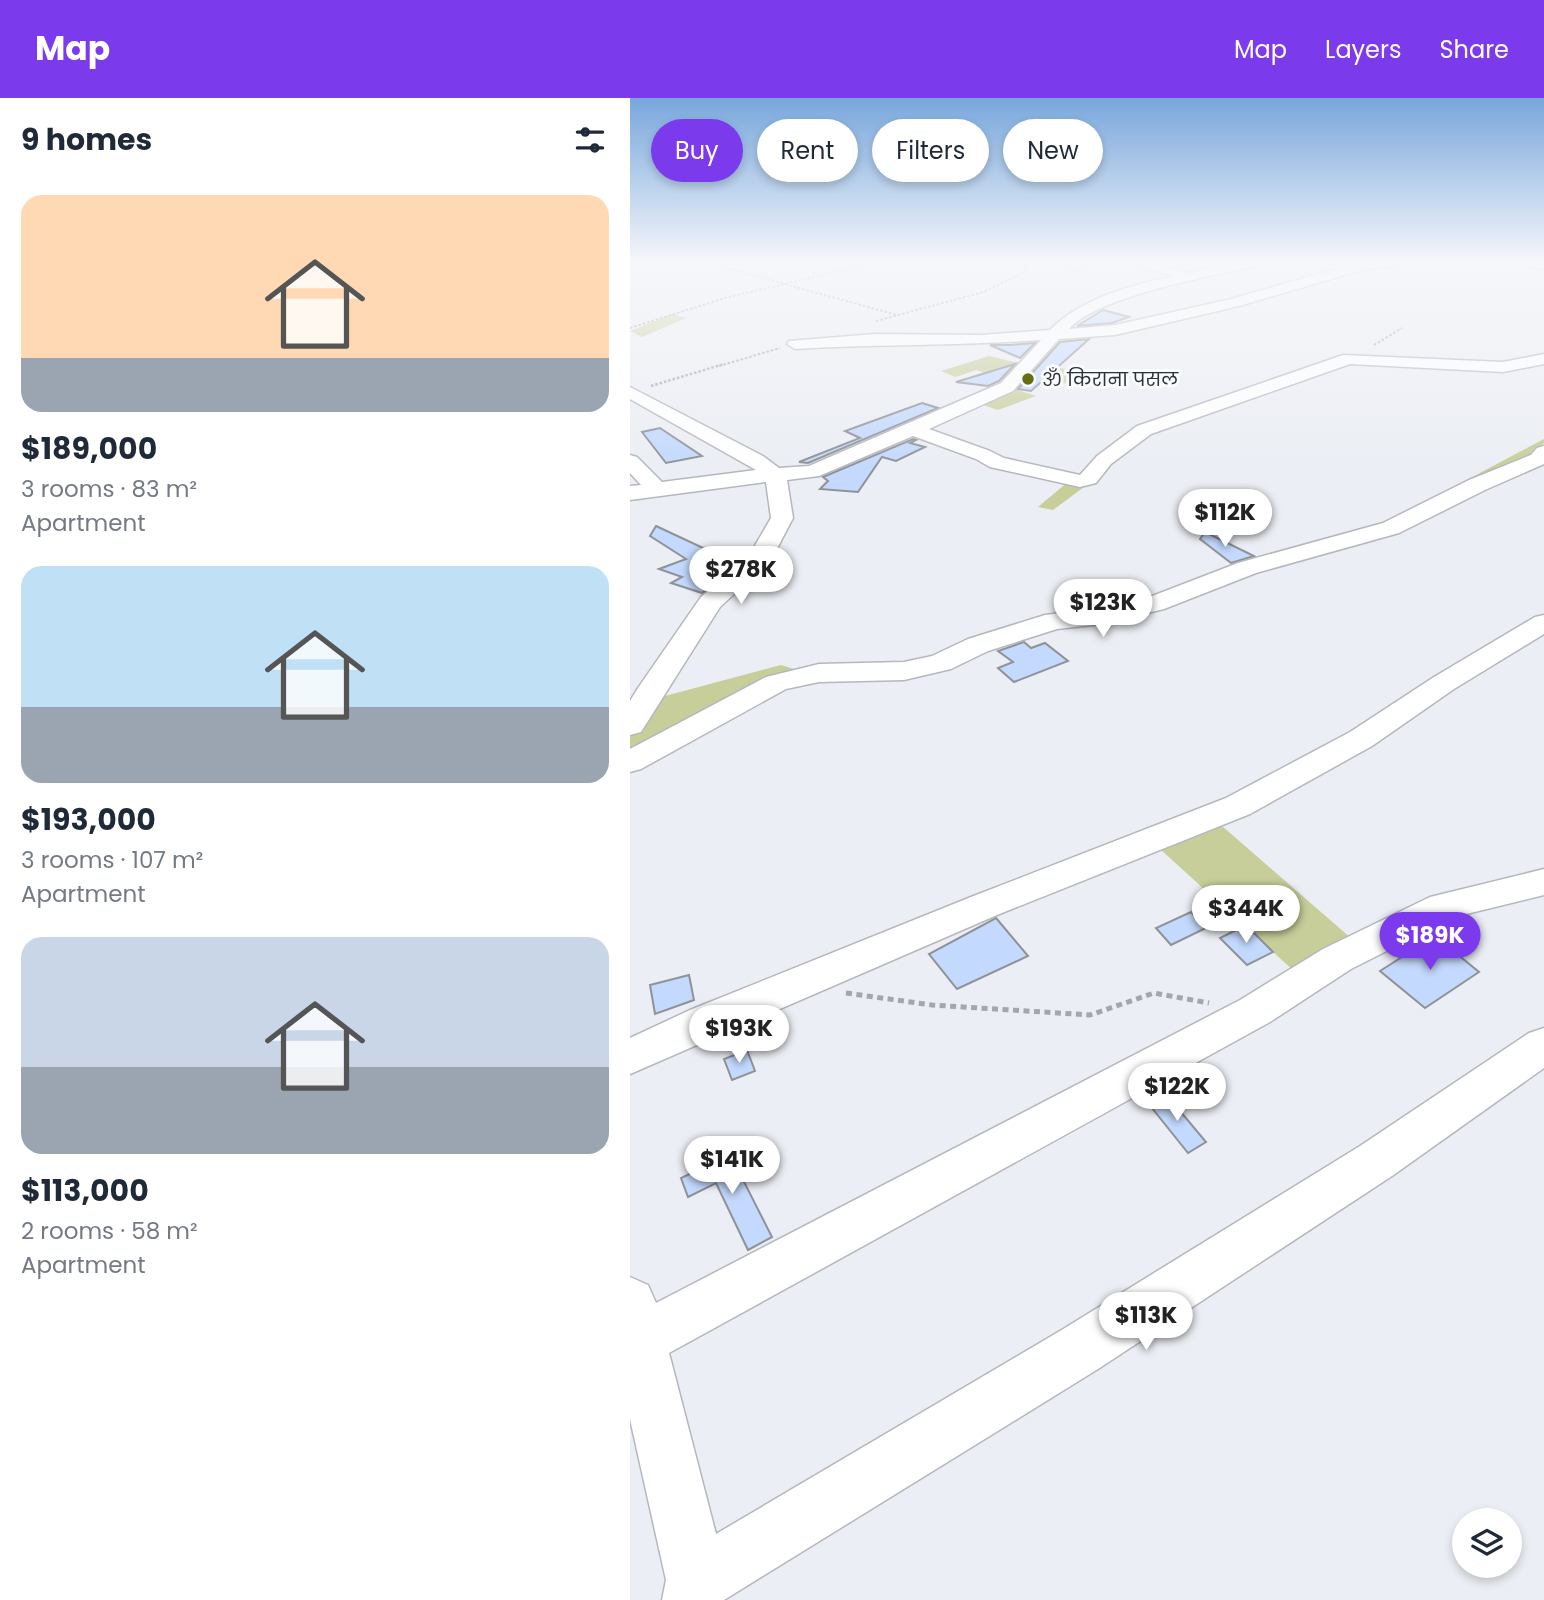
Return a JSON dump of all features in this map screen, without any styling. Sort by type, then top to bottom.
[{"type":"street","points":[[630,493],[812,472],[1007,387],[1057,330]]},
{"type":"street","points":[[795,344],[875,338],[981,340],[1114,330]]},
{"type":"street","points":[[911,429],[983,455],[997,463],[1080,481],[1088,479],[1104,460],[1144,430],[1349,359],[1503,368],[1544,359]]},
{"type":"street","points":[[630,392],[756,460],[776,476],[782,518],[759,560],[710,602],[652,688],[630,726]]},
{"type":"street","points":[[630,762],[776,683],[819,673],[904,671],[941,663],[978,645],[1054,621],[1102,616],[1155,604],[1247,568],[1391,527],[1538,459],[1544,452]]},
{"type":"street","points":[[630,461],[656,488]]},
{"type":"street","points":[[630,1057],[984,906],[1238,806],[1361,739],[1444,683],[1544,623]]},
{"type":"street","points":[[1544,882],[1443,906],[1337,960],[1255,1011],[635,1322],[695,1590],[1376,1161],[1544,1045]]},
{"type":"path","points":[[830,970],[843,993],[932,1005],[1090,1015],[1154,993],[1255,1011]]},
{"type":"green space","points":[[632,330],[658,330],[642,337],[630,331]]},
{"type":"green space","points":[[989,356],[1018,363],[1004,380],[977,370],[955,377],[941,371]]},
{"type":"green space","points":[[1031,363],[1095,374],[1067,384],[1024,372]]},
{"type":"green space","points":[[1011,388],[1036,396],[998,410],[977,403]]},
{"type":"green space","points":[[1544,439],[1544,443],[1526,459],[1391,520]]},
{"type":"green space","points":[[1069,481],[1088,484],[1053,510],[1038,507]]},
{"type":"green space","points":[[781,665],[800,671],[630,753],[630,736],[657,688],[665,696]]},
{"type":"green space","points":[[1222,826],[1352,939],[1294,971],[1160,849]]},
{"type":"building","points":[[1089,339],[1031,391],[1018,389],[1060,342]]},
{"type":"building","points":[[1035,343],[1020,358],[990,345],[1010,345]]},
{"type":"building","points":[[1015,364],[999,381],[988,386],[956,382]]},
{"type":"building","points":[[922,403],[938,408],[808,463],[799,462],[860,438],[845,431]]},
{"type":"building","points":[[660,428],[702,456],[666,463],[642,432]]},
{"type":"building","points":[[916,440],[910,443],[925,447],[896,461],[882,457],[858,492],[820,489],[828,481],[823,477]]},
{"type":"building","points":[[656,526],[716,554],[699,561],[728,570],[702,593],[671,583],[682,577],[659,569],[686,559],[650,536]]},
{"type":"building","points":[[1205,532],[1254,556],[1231,563],[1200,539]]},
{"type":"building","points":[[1024,642],[1031,648],[1045,643],[1068,661],[1014,682],[998,668],[1013,662],[998,651]]},
{"type":"building","points":[[1191,912],[1206,928],[1171,945],[1156,928]]},
{"type":"building","points":[[996,918],[1028,956],[957,989],[929,954]]},
{"type":"building","points":[[1246,925],[1273,952],[1247,965],[1220,938]]},
{"type":"building","points":[[1435,936],[1479,972],[1425,1008],[1380,971]]},
{"type":"building","points":[[689,975],[694,1000],[655,1014],[650,985]]},
{"type":"building","points":[[747,1050],[755,1071],[732,1080],[724,1059]]},
{"type":"building","points":[[1165,1093],[1206,1142],[1188,1153],[1148,1103]]},
{"type":"building","points":[[740,1150],[747,1168],[739,1172],[772,1237],[748,1250],[716,1183],[688,1197],[681,1178]]},
{"type":"place","name":"ॐ किराना पसल","points":[[1028,379]]}]
